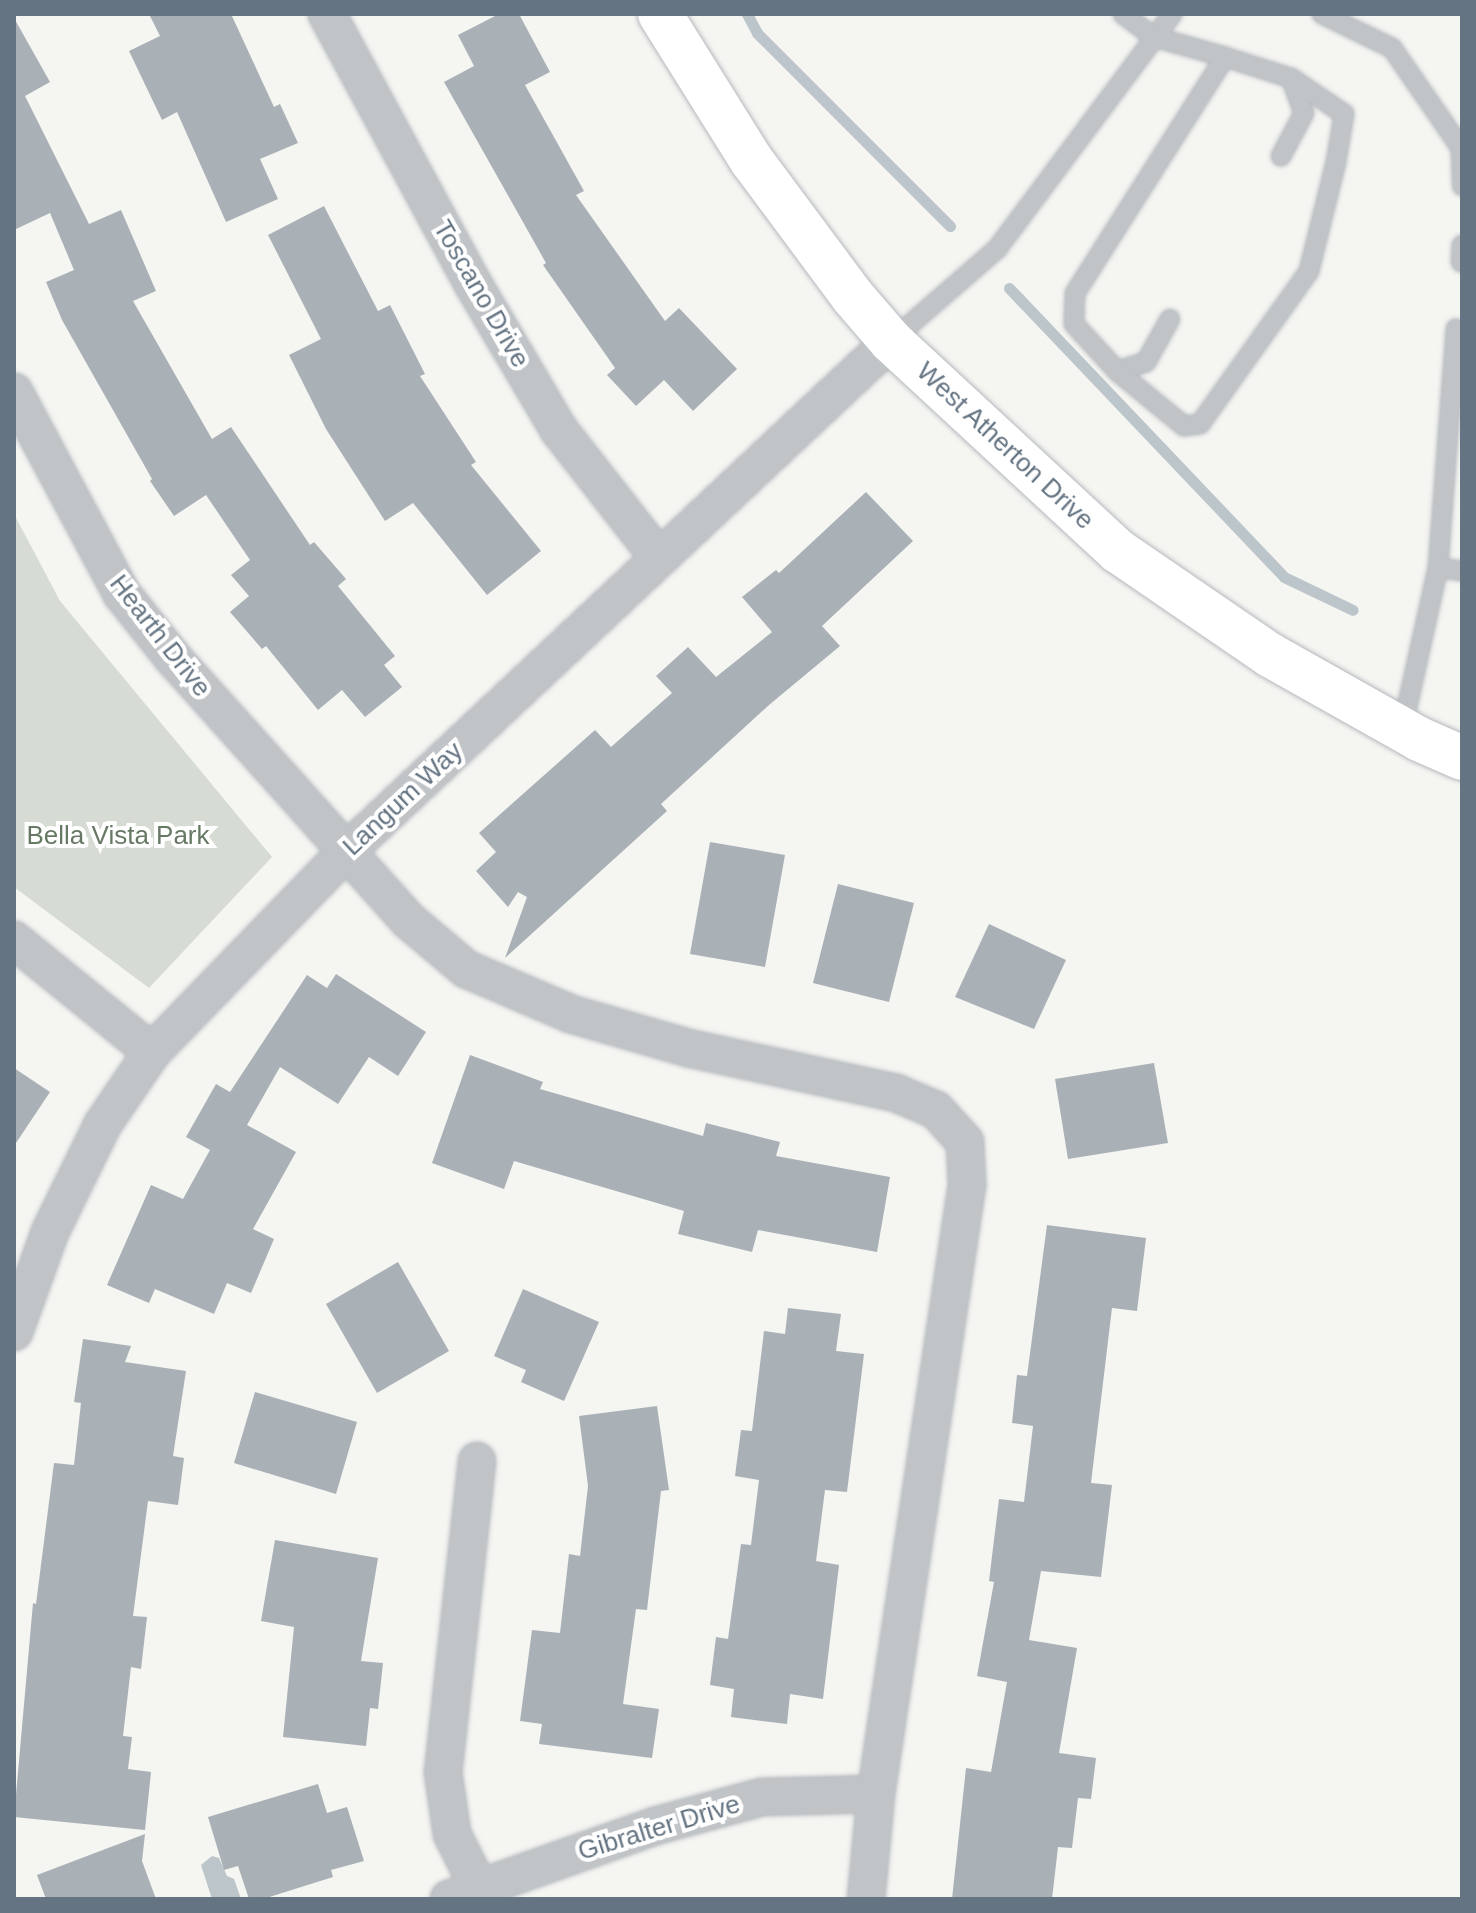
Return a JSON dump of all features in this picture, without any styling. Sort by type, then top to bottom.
[{"type":"street","name":"Toscano Drive","points":[[327,14],[473,284],[559,430],[659,558]]},
{"type":"street","name":"West Atherton Drive","points":[[660,14],[752,161],[853,297],[891,341],[1118,551],[1270,655],[1402,730],[1462,758]]},
{"type":"street","name":"Langum Way","points":[[14,1332],[50,1232],[103,1124],[152,1052],[347,851],[891,341]]},
{"type":"street","name":"Hearth Drive","points":[[14,392],[122,594],[173,658],[408,920],[466,969],[571,1014],[673,1044],[896,1093],[936,1110],[965,1142],[967,1185],[876,1794],[866,1899]]},
{"type":"street","points":[[14,940],[152,1052]]},
{"type":"street","points":[[464,1894],[443,1772],[477,1461]]},
{"type":"street","name":"Gibralter Drive","points":[[464,1894],[655,1826],[762,1797],[876,1794]]},
{"type":"lane","points":[[1123,14],[1154,37],[1225,57],[1291,78],[1344,114],[1336,162],[1309,271],[1200,424],[1184,426],[1117,371],[1074,324],[1075,293],[1225,57]]},
{"type":"lane","points":[[891,341],[997,249],[1172,14]]},
{"type":"lane","points":[[1322,14],[1392,48],[1461,148],[1462,186]]},
{"type":"lane","points":[[1281,156],[1304,113],[1291,78]]},
{"type":"lane","points":[[1461,262],[1462,245]]},
{"type":"lane","points":[[1117,371],[1146,362],[1170,319]]},
{"type":"lane","points":[[1402,730],[1438,568],[1456,329]]},
{"type":"lane","points":[[1438,568],[1462,571]]},
{"type":"green space","name":"Bella Vista Park","points":[[14,514],[60,601],[272,857],[149,988],[14,887]]},
{"type":"shaded area","points":[[212,1856],[219,1858],[227,1876],[234,1879],[241,1899],[212,1899],[201,1865]]},
{"type":"building","points":[[149,14],[231,14],[274,107],[280,104],[298,143],[260,159],[278,199],[226,222],[177,112],[162,120],[129,51],[160,36]]},
{"type":"building","points":[[499,14],[519,14],[550,72],[525,85],[584,191],[576,195],[665,321],[679,308],[737,369],[693,411],[664,380],[636,406],[607,375],[615,368],[543,265],[546,263],[444,82],[474,66],[458,35]]},
{"type":"building","points":[[14,18],[50,82],[25,96],[89,224],[121,210],[156,291],[133,301],[212,439],[231,427],[310,545],[314,542],[346,579],[338,586],[395,656],[384,665],[402,687],[365,717],[342,690],[318,710],[266,646],[262,649],[230,612],[249,596],[231,575],[250,560],[206,495],[174,516],[150,481],[152,479],[62,320],[46,282],[74,270],[50,213],[14,230]]},
{"type":"building","points":[[324,206],[378,311],[390,305],[425,374],[420,376],[476,462],[471,465],[541,551],[487,595],[413,503],[385,521],[326,429],[289,355],[321,339],[268,235]]},
{"type":"building","points":[[866,492],[913,541],[822,626],[840,646],[769,705],[661,804],[667,811],[505,958],[527,897],[518,892],[508,907],[476,871],[496,852],[479,833],[595,730],[611,747],[672,693],[656,676],[688,647],[716,677],[772,632],[742,597],[776,570],[779,573]]},
{"type":"building","points":[[710,842],[785,855],[765,967],[690,954]]},
{"type":"building","points":[[838,884],[914,903],[889,1002],[813,983]]},
{"type":"building","points":[[989,924],[1066,960],[1034,1029],[955,997]]},
{"type":"building","points":[[336,974],[426,1032],[398,1076],[369,1057],[338,1104],[280,1067],[247,1125],[296,1152],[253,1229],[274,1239],[251,1293],[227,1283],[214,1314],[155,1289],[149,1303],[107,1285],[151,1185],[183,1199],[210,1150],[186,1137],[216,1084],[230,1092],[307,975],[327,988]]},
{"type":"building","points":[[470,1055],[543,1082],[540,1089],[703,1136],[706,1123],[780,1142],[776,1156],[890,1177],[877,1252],[758,1230],[752,1252],[678,1234],[684,1211],[514,1161],[504,1189],[432,1163]]},
{"type":"building","points":[[1154,1063],[1168,1143],[1068,1159],[1055,1079]]},
{"type":"building","points":[[14,1068],[50,1092],[14,1146]]},
{"type":"building","points":[[1047,1225],[1146,1238],[1137,1311],[1112,1308],[1091,1483],[1112,1485],[1101,1577],[1041,1571],[1029,1640],[1077,1648],[1059,1753],[1096,1758],[1091,1799],[1078,1798],[1072,1848],[1058,1847],[1052,1899],[952,1899],[966,1768],[991,1772],[1007,1682],[977,1676],[994,1582],[989,1581],[999,1499],[1024,1502],[1033,1426],[1012,1423],[1017,1375],[1027,1376]]},
{"type":"building","points":[[398,1262],[449,1351],[377,1393],[326,1304]]},
{"type":"building","points":[[523,1289],[599,1322],[564,1401],[521,1382],[526,1370],[494,1356]]},
{"type":"building","points":[[788,1308],[841,1314],[836,1351],[864,1354],[847,1492],[825,1490],[816,1561],[839,1565],[823,1699],[790,1694],[787,1724],[731,1717],[734,1689],[710,1685],[716,1637],[728,1639],[741,1544],[751,1545],[759,1480],[735,1476],[741,1430],[752,1431],[764,1331],[785,1334]]},
{"type":"building","points":[[83,1339],[131,1346],[125,1362],[186,1371],[173,1456],[184,1458],[178,1505],[148,1501],[133,1616],[147,1617],[141,1669],[131,1667],[123,1736],[132,1737],[128,1769],[151,1772],[145,1830],[14,1817],[33,1603],[36,1604],[54,1463],[74,1465],[81,1403],[74,1402]]},
{"type":"building","points":[[255,1392],[357,1422],[336,1494],[234,1463]]},
{"type":"building","points":[[657,1406],[669,1490],[661,1491],[647,1610],[636,1609],[623,1704],[659,1709],[652,1758],[539,1744],[542,1724],[520,1721],[532,1630],[560,1633],[569,1554],[580,1556],[588,1486],[579,1416]]},
{"type":"building","points":[[275,1540],[378,1558],[361,1661],[383,1663],[378,1709],[370,1708],[366,1746],[283,1737],[294,1627],[261,1621]]},
{"type":"building","points":[[318,1784],[327,1813],[347,1807],[364,1861],[331,1870],[333,1877],[263,1899],[249,1899],[238,1866],[224,1870],[208,1817]]},
{"type":"building","points":[[145,1834],[142,1861],[156,1899],[46,1899],[37,1875]]},
{"type":"waterway","points":[[747,14],[757,33],[950,226]]},
{"type":"waterway","points":[[1009,288],[1284,577],[1353,610]]}]
